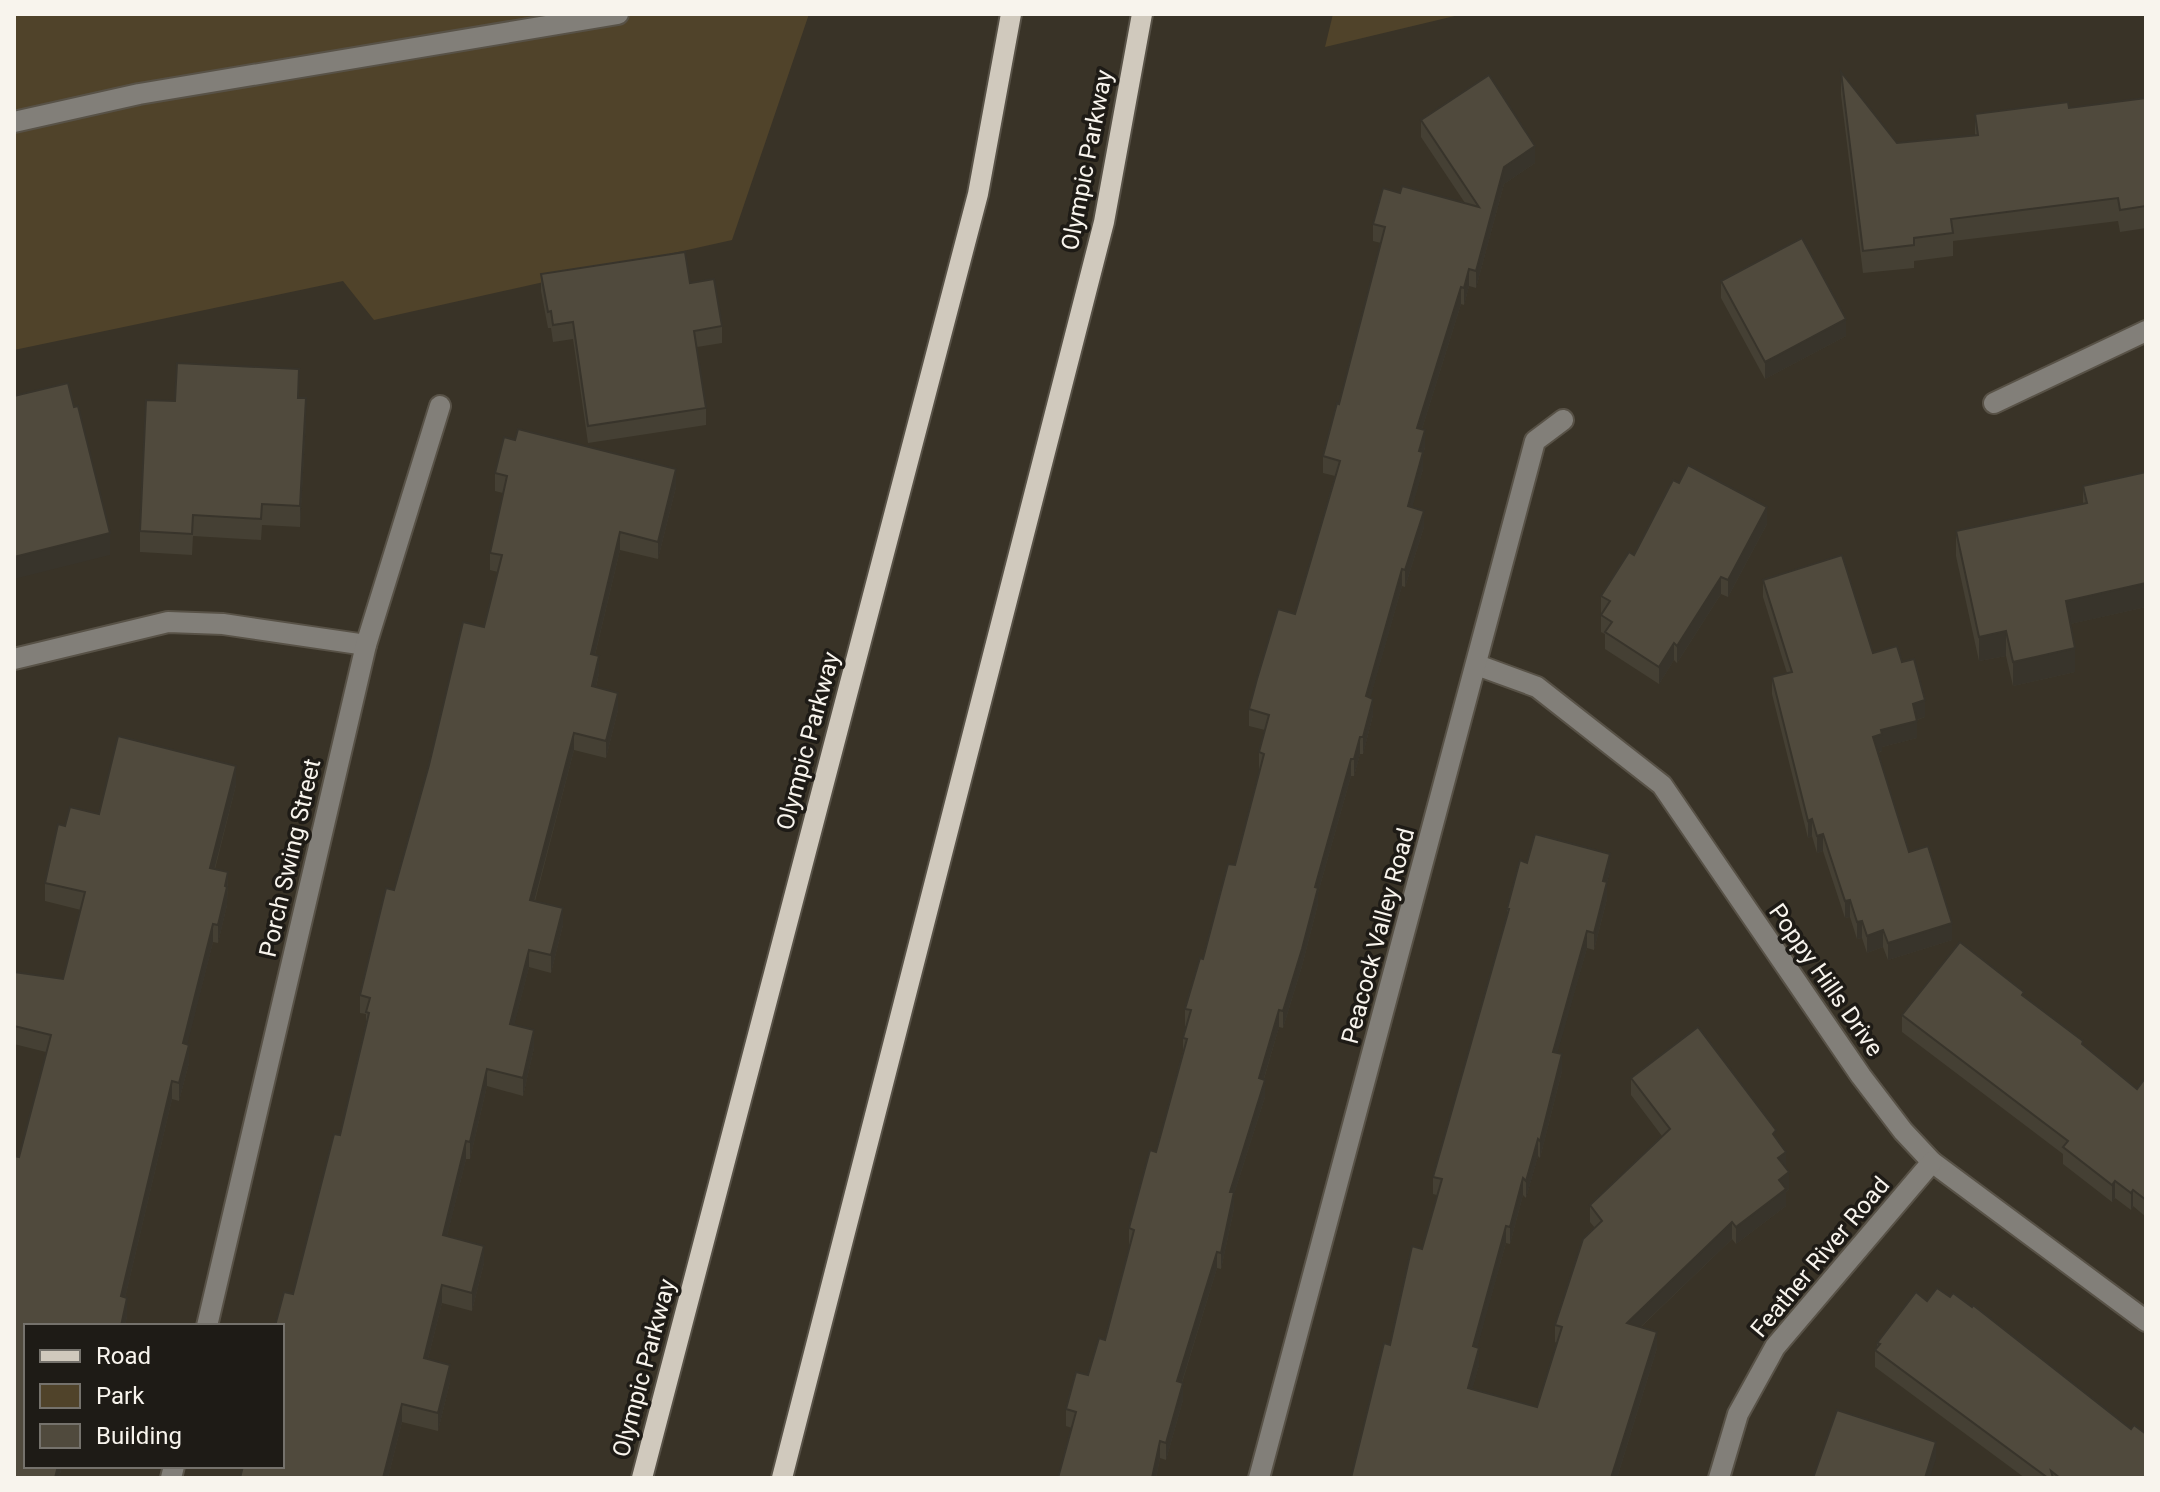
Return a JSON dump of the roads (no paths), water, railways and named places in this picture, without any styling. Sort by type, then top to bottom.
[{"type":"main road","name":"Olympic Parkway","points":[[642,1478],[978,194],[1011,14]]},
{"type":"main road","name":"Olympic Parkway","points":[[782,1478],[1104,222],[1142,14]]},
{"type":"street","points":[[14,122],[139,94],[618,14]]},
{"type":"street","points":[[1994,403],[2146,331]]},
{"type":"street","name":"Porch Swing Street","points":[[207,1324],[366,645],[440,406]]},
{"type":"street","name":"Peacock Valley Road","points":[[1259,1478],[1535,441],[1563,420]]},
{"type":"street","points":[[14,659],[168,622],[223,624],[366,645]]},
{"type":"street","name":"Poppy Hills Drive","points":[[1477,665],[1537,687],[1662,785],[1861,1076],[1903,1131],[1932,1162],[2146,1321]]},
{"type":"street","name":"Feather River Road","points":[[1719,1478],[1738,1414],[1775,1347],[1932,1162]]}]
